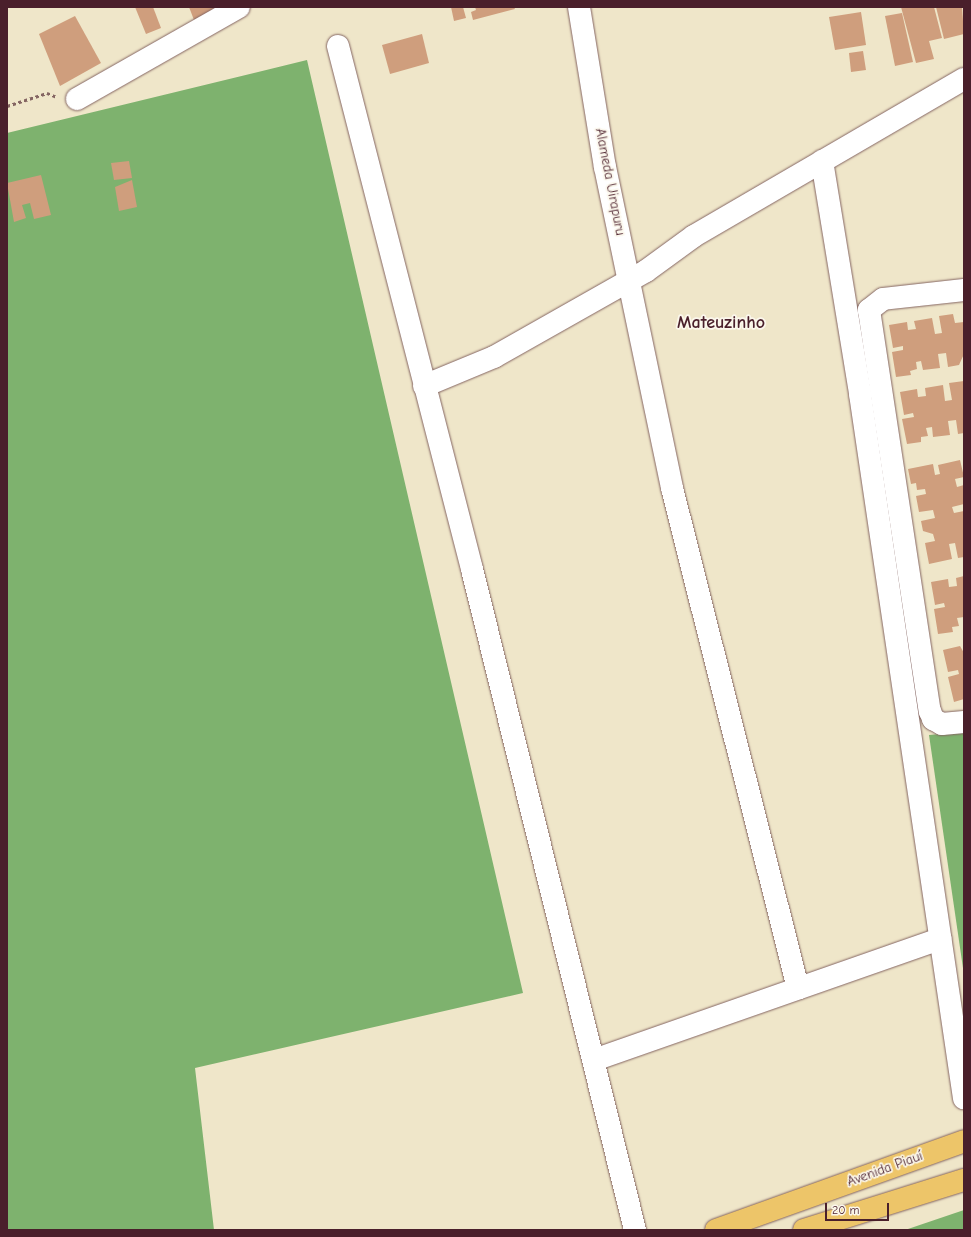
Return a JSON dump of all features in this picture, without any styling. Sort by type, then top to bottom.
[{"type":"main road","name":"Avenida Piauí","points":[[716,1230],[964,1141]]},
{"type":"main road","points":[[804,1230],[964,1180]]},
{"type":"street","points":[[76,100],[239,7]]},
{"type":"street","name":"Alameda Uirapuru","points":[[579,7],[605,168],[672,488],[798,988]]},
{"type":"street","points":[[338,46],[594,1060],[635,1230]]},
{"type":"street","points":[[424,386],[494,357],[628,280],[694,236],[902,114],[964,80]]},
{"type":"street","points":[[822,161],[964,1098]]},
{"type":"street","points":[[964,290],[883,299],[869,310],[930,711],[933,719],[942,724],[964,722]]},
{"type":"street","points":[[594,1060],[940,939]]},
{"type":"path","points":[[7,106],[48,92],[62,100],[76,100]]},
{"type":"green space","points":[[307,60],[523,993],[195,1068],[214,1230],[7,1230],[7,133]]},
{"type":"green space","points":[[964,732],[964,975],[929,735]]},
{"type":"green space","points":[[964,1210],[964,1230],[905,1230]]},
{"type":"building","points":[[135,7],[153,7],[161,28],[146,34]]},
{"type":"building","points":[[189,7],[223,7],[194,20]]},
{"type":"building","points":[[451,7],[463,7],[466,18],[454,21]]},
{"type":"building","points":[[475,7],[514,7],[515,9],[473,20],[471,12],[476,10]]},
{"type":"building","points":[[901,7],[934,7],[942,38],[929,41],[934,59],[916,63]]},
{"type":"building","points":[[936,7],[962,7],[964,34],[944,39]]},
{"type":"building","points":[[861,12],[866,45],[835,50],[829,17]]},
{"type":"building","points":[[902,13],[913,62],[895,66],[885,16]]},
{"type":"building","points":[[75,16],[101,63],[60,86],[39,34]]},
{"type":"building","points":[[422,34],[429,63],[390,74],[382,45]]},
{"type":"building","points":[[863,51],[866,70],[851,72],[849,53]]},
{"type":"building","points":[[129,161],[132,178],[114,180],[111,163]]},
{"type":"building","points":[[41,175],[51,215],[34,219],[30,203],[22,205],[26,218],[14,222],[7,183]]},
{"type":"building","points":[[132,180],[137,207],[119,211],[115,187]]},
{"type":"building","points":[[953,314],[955,323],[964,322],[964,354],[959,365],[948,367],[946,353],[938,354],[940,368],[923,370],[921,361],[916,362],[917,369],[910,371],[911,375],[896,377],[892,352],[903,350],[903,346],[893,348],[889,325],[907,322],[908,330],[916,329],[914,321],[932,318],[935,334],[942,333],[939,316]]},
{"type":"building","points":[[964,381],[964,433],[958,434],[956,420],[948,421],[950,435],[933,437],[932,427],[926,428],[928,436],[921,437],[921,442],[907,444],[902,419],[914,417],[913,413],[904,415],[900,392],[917,389],[918,397],[926,396],[925,388],[943,385],[945,401],[952,400],[949,383]]},
{"type":"building","points":[[960,460],[964,477],[955,479],[957,487],[964,485],[964,504],[952,507],[954,513],[964,511],[964,557],[958,558],[955,543],[949,544],[952,559],[929,564],[925,543],[935,541],[933,534],[923,531],[921,521],[935,518],[933,510],[919,512],[916,496],[926,494],[925,489],[917,490],[916,483],[911,484],[908,469],[933,464],[935,475],[940,474],[938,465]]},
{"type":"building","points":[[964,576],[964,617],[957,618],[959,626],[952,627],[953,632],[938,634],[934,609],[945,607],[944,603],[935,605],[931,582],[948,579],[949,587],[957,586],[956,578]]},
{"type":"building","points":[[960,646],[964,653],[964,699],[954,702],[948,677],[959,674],[958,670],[948,672],[943,650]]},
{"type":"district","name":"Mateuzinho","points":[[721,323]]}]
